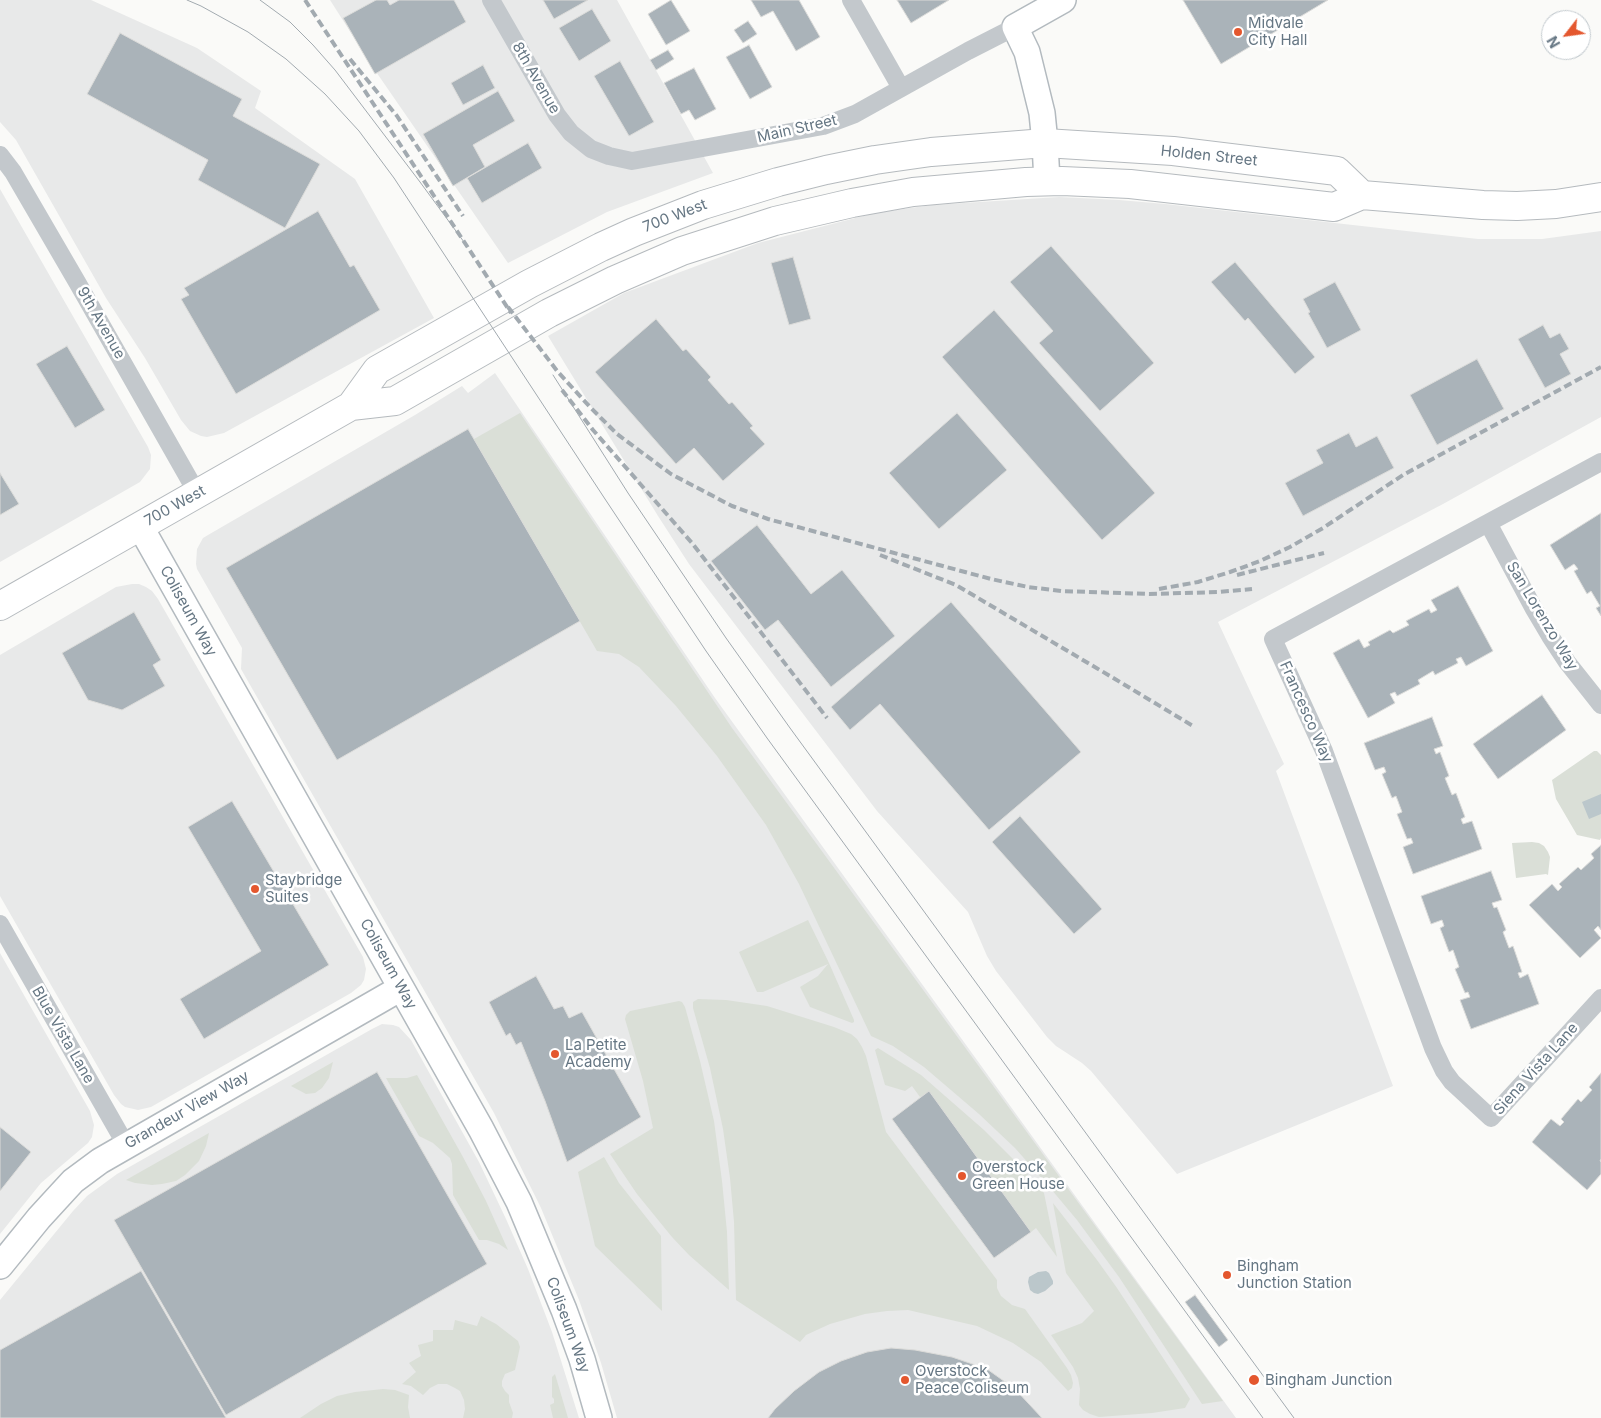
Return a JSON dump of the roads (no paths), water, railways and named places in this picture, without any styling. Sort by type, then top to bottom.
[{"type":"main road","name":"Holden Street","points":[[1045,143],[1173,151],[1337,171],[1362,195]]},
{"type":"main road","name":"700 West","points":[[351,406],[377,370],[566,264],[626,235],[703,204],[778,182],[865,162],[931,152],[1045,143]]},
{"type":"main road","name":"700 West","points":[[0,606],[351,406],[395,401],[581,296],[682,251],[775,221],[823,209],[913,192],[984,185],[1047,182]]},
{"type":"main road","points":[[1047,182],[1130,184],[1334,207],[1362,195],[1517,206],[1556,204],[1601,197]]},
{"type":"street","name":"8th Avenue","points":[[491,0],[557,115],[571,134],[591,149]]},
{"type":"street","points":[[851,0],[901,88]]},
{"type":"street","name":"Main Street","points":[[591,149],[609,156],[632,161],[755,140],[823,126],[855,114],[968,50],[1015,28],[1064,0]]},
{"type":"street","points":[[1015,28],[1027,52],[1042,113],[1047,182]]},
{"type":"street","name":"9th Avenue","points":[[0,155],[13,172],[68,265],[198,493]]},
{"type":"street","name":"Francesco Way","points":[[1491,1118],[1452,1082],[1438,1060],[1324,751],[1273,639],[1601,462]]},
{"type":"street","name":"San Lorenzo Way","points":[[1488,523],[1534,610],[1550,636],[1601,705]]},
{"type":"street","name":"Coliseum Way","points":[[140,526],[402,988],[481,1129],[519,1202],[564,1310],[582,1359],[599,1418]]},
{"type":"street","name":"Blue Vista Lane","points":[[0,924],[126,1145]]},
{"type":"street","name":"Grandeur View Way","points":[[0,1266],[39,1218],[73,1181],[100,1161],[402,988]]},
{"type":"street","name":"Siena Vista Lane","points":[[1491,1118],[1601,998]]},
{"type":"tram line","points":[[187,0],[248,32],[286,59],[325,94],[359,131],[394,178],[706,651],[767,738],[1263,1418]]},
{"type":"tram line","points":[[260,0],[290,22],[335,70],[464,242]]},
{"type":"tram line","points":[[553,375],[628,493],[726,638],[1294,1418]]},
{"type":"railway","points":[[305,0],[511,313]]},
{"type":"railway","points":[[350,59],[397,116],[463,216]]},
{"type":"railway","points":[[508,307],[558,372],[617,434],[671,474],[732,506],[768,519],[991,579],[1028,587],[1061,591],[1149,594],[1252,589]]},
{"type":"railway","points":[[1159,589],[1198,582],[1230,572],[1290,547],[1323,528],[1403,475],[1601,367]]},
{"type":"railway","points":[[562,390],[593,430],[692,543],[827,718]]},
{"type":"railway","points":[[1237,575],[1324,553]]},
{"type":"railway","points":[[880,555],[956,585],[1193,726]]},
{"type":"place","name":"Midvale City Hall","points":[[1238,32]]},
{"type":"place","name":"Staybridge Suites","points":[[255,889]]},
{"type":"place","name":"La Petite Academy","points":[[555,1054]]},
{"type":"place","name":"Overstock Green House","points":[[962,1176]]},
{"type":"place","name":"Bingham Junction Station","points":[[1227,1275]]},
{"type":"place","name":"Overstock Peace Coliseum","points":[[905,1380]]},
{"type":"place","name":"Bingham Junction","points":[[1254,1380]]}]
